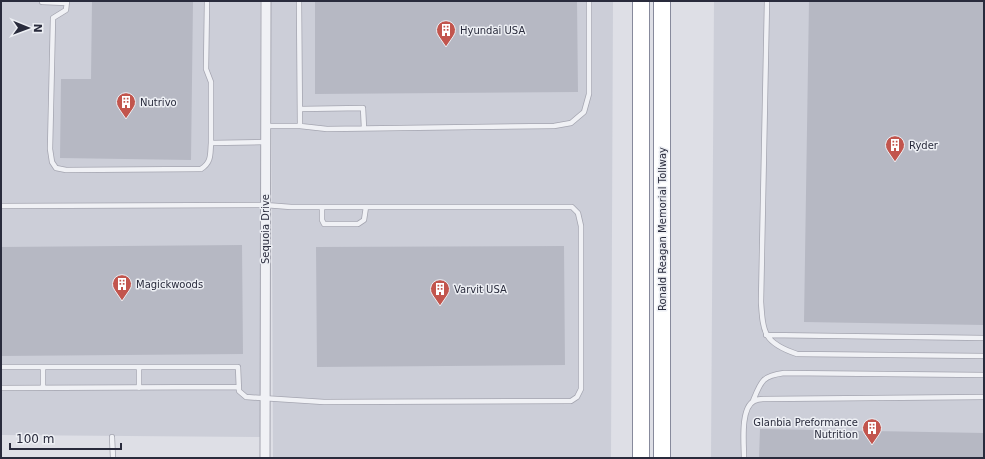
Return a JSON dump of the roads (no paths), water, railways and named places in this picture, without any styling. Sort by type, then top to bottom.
[{"type":"highway","points":[[641,1],[641,458]]},
{"type":"highway","name":"Ronald Reagan Memorial Tollway","points":[[662,1],[662,458]]},
{"type":"street","name":"Sequoia Drive","points":[[265,458],[266,1]]},
{"type":"lane","points":[[42,1],[66,2],[66,10],[53,18],[50,150],[52,162],[56,168],[66,170],[201,169],[207,165],[210,156],[211,82],[206,69],[207,1]]},
{"type":"lane","points":[[299,1],[300,126]]},
{"type":"lane","points":[[265,126],[300,126],[327,129],[554,126],[571,123],[584,112],[589,94],[589,1]]},
{"type":"lane","points":[[767,1],[761,302],[762,325],[766,335],[784,350],[797,354],[984,356]]},
{"type":"lane","points":[[300,109],[363,108],[364,128]]},
{"type":"lane","points":[[210,142],[265,142]]},
{"type":"lane","points":[[1,206],[265,205],[322,207],[572,208],[578,213],[581,226],[581,389],[577,397],[567,402],[324,402],[246,397],[241,394],[238,387],[238,367],[1,367]]},
{"type":"lane","points":[[322,207],[322,220],[324,224],[358,224],[364,220],[366,207]]},
{"type":"lane","points":[[766,335],[984,338]]},
{"type":"lane","points":[[43,367],[43,388]]},
{"type":"lane","points":[[139,367],[139,388]]},
{"type":"lane","points":[[744,458],[745,415],[747,408],[753,401],[762,381],[771,375],[784,373],[984,375]]},
{"type":"lane","points":[[1,388],[238,387]]},
{"type":"lane","points":[[753,401],[763,399],[984,397]]},
{"type":"lane","points":[[112,437],[113,458]]},
{"type":"place","name":"Hyundai USA","points":[[446,47]]},
{"type":"place","name":"Nutrivo","points":[[126,119]]},
{"type":"place","name":"Ryder","points":[[895,162]]},
{"type":"place","name":"Magickwoods","points":[[122,301]]},
{"type":"place","name":"Varvit USA","points":[[440,306]]},
{"type":"place","name":"Glanbia Preformance Nutrition","points":[[872,445]]}]
